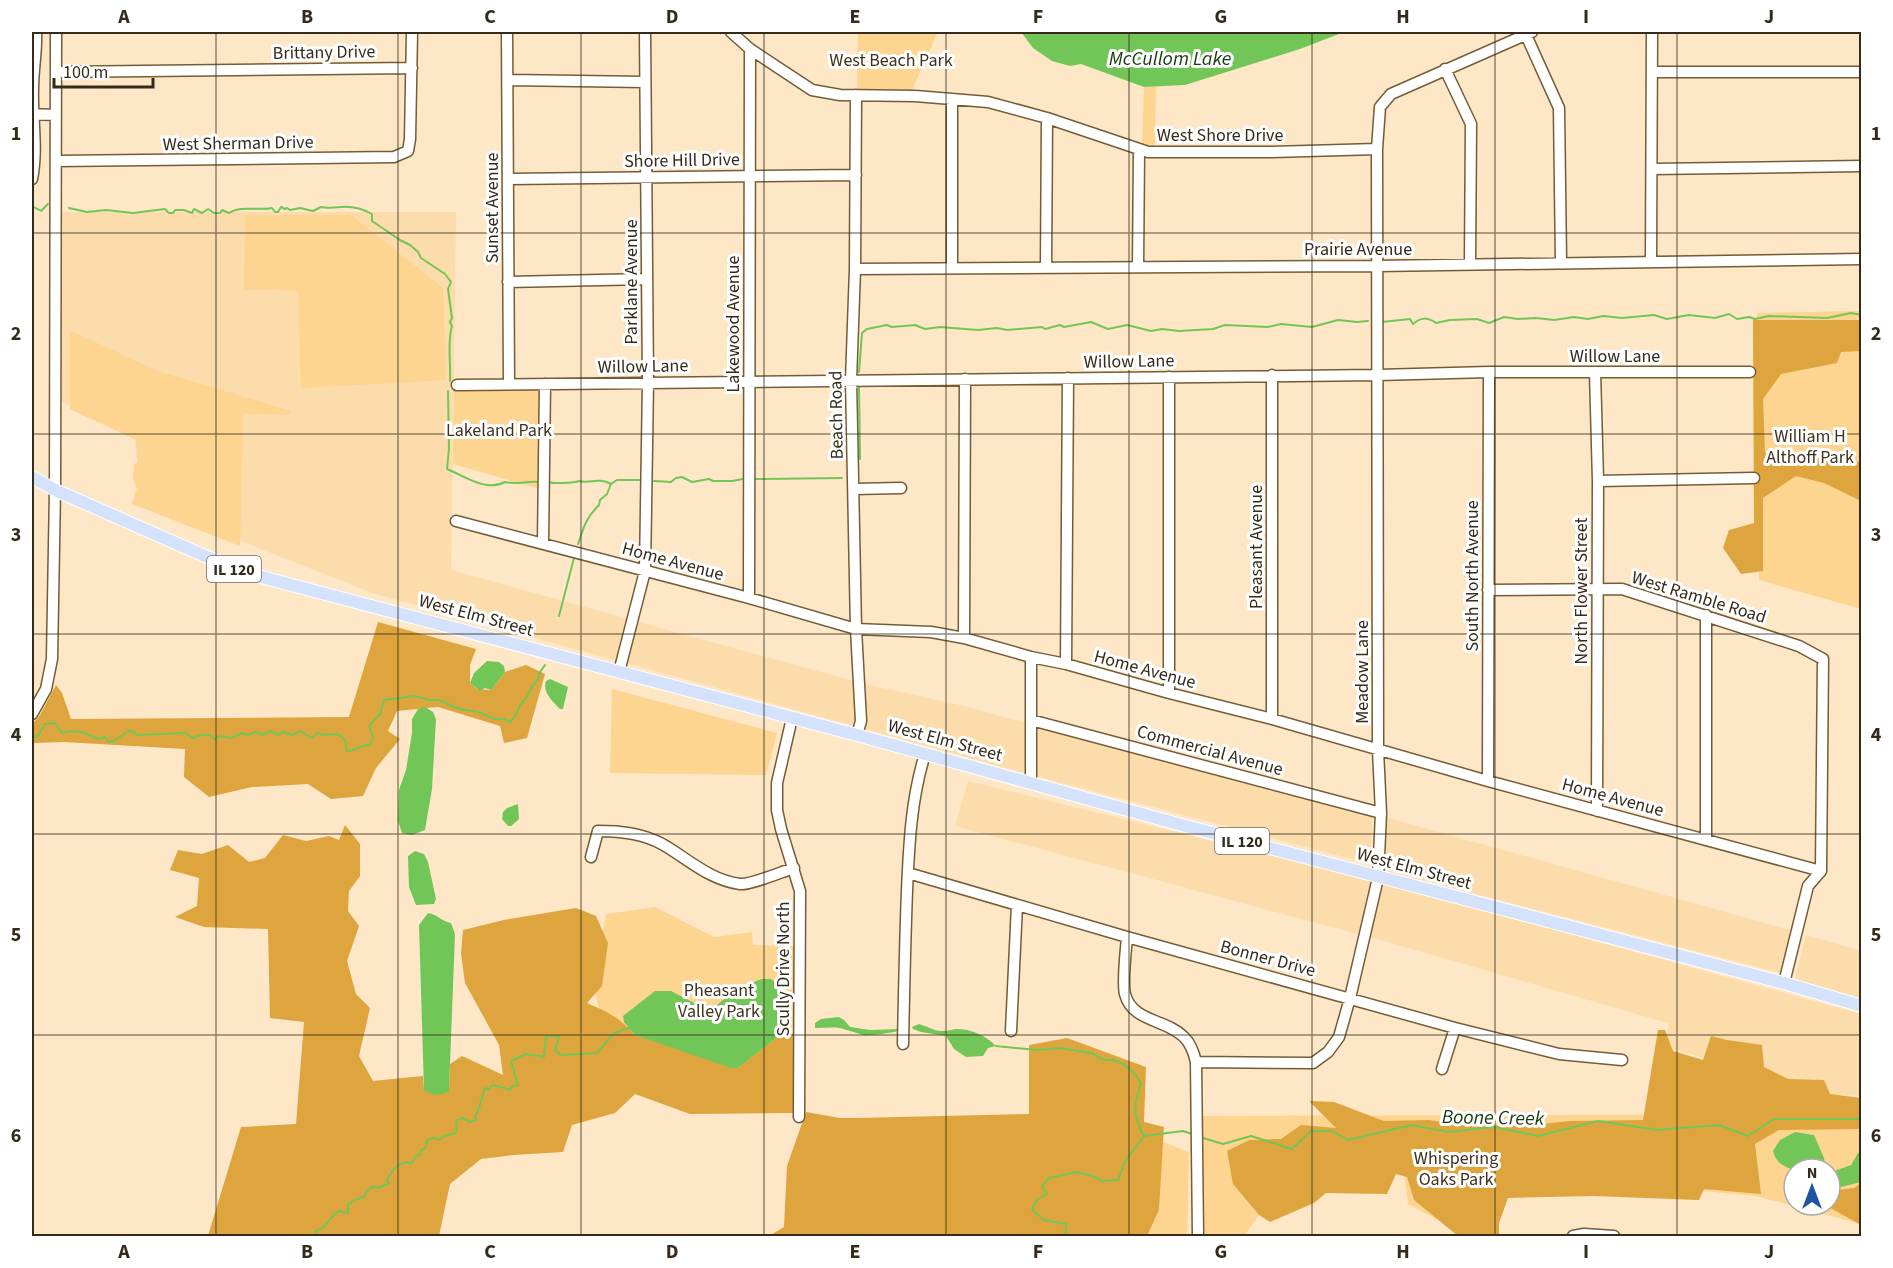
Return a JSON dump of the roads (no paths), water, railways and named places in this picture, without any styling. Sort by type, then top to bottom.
[{"type":"main road","name":"West Elm Street","points":[[32,477],[55,490],[239,571],[857,735],[1378,878],[1784,982],[1862,1006]]},
{"type":"street","points":[[32,179],[36,32]]},
{"type":"street","points":[[32,714],[45,689],[52,660],[55,490],[56,32]]},
{"type":"street","points":[[412,32],[412,68]]},
{"type":"street","name":"Sunset Avenue","points":[[507,32],[509,384]]},
{"type":"street","name":"Parklane Avenue","points":[[619,672],[645,571],[648,382],[645,32]]},
{"type":"street","name":"West Shore Drive","points":[[732,32],[750,49],[812,90],[856,95],[915,96],[988,102],[1047,118],[1148,152],[1377,149]]},
{"type":"street","points":[[1652,32],[1652,262]]},
{"type":"street","points":[[1377,149],[1380,107],[1391,94],[1529,33],[1559,108],[1561,262]]},
{"type":"street","name":"Lakewood Avenue","points":[[748,598],[750,49]]},
{"type":"street","name":"Brittany Drive","points":[[56,72],[412,68]]},
{"type":"street","name":"West Sherman Drive","points":[[56,161],[394,157],[408,151],[412,68]]},
{"type":"street","points":[[1445,69],[1471,124],[1470,264]]},
{"type":"street","points":[[1652,72],[1862,72]]},
{"type":"street","points":[[508,80],[645,82]]},
{"type":"street","name":"Beach Road","points":[[856,95],[855,269],[851,380],[856,629],[861,721],[857,735]]},
{"type":"street","points":[[952,99],[952,268]]},
{"type":"street","points":[[32,114],[55,115]]},
{"type":"street","points":[[1046,268],[1047,118]]},
{"type":"street","name":"Meadow Lane","points":[[1196,1062],[1313,1063],[1328,1052],[1339,1037],[1378,878],[1381,813],[1378,750],[1377,149]]},
{"type":"street","points":[[1138,267],[1139,150]]},
{"type":"street","points":[[1652,169],[1862,166]]},
{"type":"street","name":"Shore Hill Drive","points":[[508,179],[856,175]]},
{"type":"street","name":"Prairie Avenue","points":[[855,269],[1377,266],[1862,259]]},
{"type":"street","points":[[508,282],[647,279]]},
{"type":"street","name":"Willow Lane","points":[[457,385],[1489,372],[1750,372]]},
{"type":"street","name":"South North Avenue","points":[[1488,781],[1489,372]]},
{"type":"street","name":"North Flower Street","points":[[1595,372],[1598,481],[1597,811]]},
{"type":"street","name":"Pleasant Avenue","points":[[1272,375],[1272,719]]},
{"type":"street","points":[[1169,377],[1169,693]]},
{"type":"street","points":[[1066,664],[1068,378]]},
{"type":"street","points":[[964,638],[965,379]]},
{"type":"street","points":[[543,543],[545,384]]},
{"type":"street","points":[[1598,481],[1754,478]]},
{"type":"street","points":[[854,489],[901,488]]},
{"type":"street","name":"Home Avenue","points":[[456,521],[856,629],[931,632],[1066,664],[1821,871]]},
{"type":"street","name":"West Ramble Road","points":[[1488,590],[1622,589],[1799,646],[1823,659],[1821,871]]},
{"type":"street","points":[[1706,615],[1706,839]]},
{"type":"street","points":[[1031,657],[1031,782]]},
{"type":"street","name":"Scully Drive North","points":[[792,718],[777,783],[777,810],[800,891],[799,1117]]},
{"type":"street","name":"Commercial Avenue","points":[[1031,720],[1381,813]]},
{"type":"street","points":[[903,1044],[911,824],[918,777],[925,754]]},
{"type":"street","points":[[591,857],[598,831],[610,831],[631,833],[648,838],[662,844],[694,866],[717,878],[742,884],[794,868]]},
{"type":"street","points":[[1784,982],[1808,886],[1821,871]]},
{"type":"street","name":"Bonner Drive","points":[[908,873],[1017,906],[1455,1028],[1559,1054],[1622,1060]]},
{"type":"street","points":[[1011,1031],[1017,906]]},
{"type":"street","points":[[1127,937],[1125,994],[1134,1012],[1182,1035],[1192,1047],[1196,1062],[1198,1236]]},
{"type":"street","points":[[1442,1069],[1455,1028]]},
{"type":"street","points":[[1573,1236],[1584,1234],[1614,1236]]},
{"type":"water","name":"McCullom Lake","points":[[1021,32],[1344,32],[1300,49],[1185,85],[1144,87],[1081,64],[1070,66],[1052,61],[1033,48]]},
{"type":"water","points":[[487,661],[499,662],[504,666],[505,672],[491,690],[485,688],[480,691],[470,683],[474,673]]},
{"type":"water","points":[[550,679],[568,687],[563,709],[551,700],[547,693],[545,685]]},
{"type":"water","points":[[425,707],[433,712],[436,719],[432,789],[425,830],[412,835],[402,833],[398,821],[399,790],[406,770],[412,719],[418,709]]},
{"type":"water","points":[[518,804],[519,819],[508,826],[502,819],[503,812]]},
{"type":"water","points":[[415,851],[424,854],[428,862],[436,899],[434,904],[416,905],[409,887],[408,856]]},
{"type":"water","points":[[428,913],[451,923],[455,934],[449,1091],[443,1094],[433,1094],[424,1090],[419,925]]},
{"type":"water","points":[[762,979],[771,979],[779,985],[786,1004],[777,1022],[779,1024],[789,1020],[789,1028],[738,1068],[731,1068],[635,1035],[624,1022],[623,1016],[655,991],[671,991],[698,1005],[717,1005],[737,988]]},
{"type":"water","points":[[839,1017],[850,1027],[870,1030],[900,1029],[890,1033],[863,1035],[840,1028],[815,1028],[815,1023],[821,1019]]},
{"type":"water","points":[[919,1024],[939,1031],[962,1029],[972,1031],[996,1046],[988,1048],[983,1056],[966,1057],[954,1049],[946,1036],[913,1029],[912,1027]]},
{"type":"water","points":[[1795,1132],[1814,1135],[1824,1157],[1782,1157],[1782,1164],[1773,1151],[1780,1140]]},
{"type":"water","points":[[1861,1152],[1861,1182],[1842,1187],[1842,1168],[1851,1165]]},
{"type":"waterway","points":[[32,206],[41,211],[48,204]]},
{"type":"waterway","points":[[69,208],[87,212],[106,210],[133,213],[165,209],[169,213],[175,210],[192,213],[194,209],[202,213],[208,209],[214,213],[220,213],[222,210],[229,213],[244,209],[272,208],[278,212],[281,207],[290,210],[300,208],[313,211],[321,207],[345,207],[369,212],[372,214],[372,221],[410,245],[421,258],[445,274],[451,282],[448,289],[452,318],[449,346],[450,381]]},
{"type":"waterway","points":[[1382,322],[1410,319],[1413,324],[1424,319],[1436,323],[1477,319],[1489,323],[1504,317],[1554,320],[1574,317],[1588,319],[1603,316],[1622,318],[1654,315],[1667,319],[1689,315],[1715,318],[1729,314],[1737,319],[1749,317],[1755,319],[1769,316],[1827,318],[1851,313],[1862,315]]},
{"type":"waterway","points":[[859,372],[862,333],[867,329],[887,325],[892,327],[915,325],[925,329],[940,327],[1007,330],[1042,327],[1045,329],[1091,322],[1108,329],[1127,325],[1151,331],[1162,329],[1179,331],[1213,329],[1225,325],[1268,327],[1281,324],[1312,327],[1338,320],[1368,321]]},
{"type":"waterway","points":[[859,386],[860,459]]},
{"type":"waterway","points":[[448,391],[447,469],[483,484],[538,482]]},
{"type":"waterway","points":[[654,481],[671,482],[682,477],[692,482],[709,479],[713,481],[743,479]]},
{"type":"waterway","points":[[755,479],[842,478]]},
{"type":"waterway","points":[[578,544],[588,519],[599,505],[600,500],[607,494],[611,484],[617,480],[640,480]]},
{"type":"waterway","points":[[549,482],[598,481],[611,484]]},
{"type":"waterway","points":[[559,616],[574,558]]},
{"type":"waterway","points":[[32,737],[38,736],[45,724],[55,723],[62,733],[80,732],[98,739],[105,737],[109,742],[130,730],[137,735],[185,733],[193,738],[210,735],[214,739],[220,736],[232,738],[242,733],[248,735],[256,732],[262,735],[270,731],[278,735],[284,732],[292,735],[301,731],[311,738],[318,733],[338,734],[345,740],[347,751],[350,751],[370,745],[373,737],[369,726],[380,714],[384,700],[415,696],[439,700],[459,709],[479,712],[494,719],[504,719],[510,722],[538,680],[545,665]]},
{"type":"waterway","points":[[315,1236],[316,1231],[324,1227],[335,1213],[339,1211],[348,1213],[348,1205],[354,1200],[364,1197],[374,1186],[379,1188],[389,1183],[387,1180],[394,1169],[400,1164],[412,1163],[416,1156],[420,1155],[421,1150],[425,1149],[427,1140],[434,1138],[440,1140],[442,1137],[455,1133],[456,1121],[462,1118],[470,1122],[476,1120],[475,1116],[485,1088],[489,1089],[492,1085],[510,1090],[512,1086],[518,1085],[511,1061],[526,1054],[544,1057],[546,1036],[559,1036],[555,1051],[561,1055],[597,1053],[614,1033],[629,1028]]},
{"type":"waterway","points":[[996,1046],[1037,1050],[1060,1048],[1091,1053],[1104,1060],[1114,1060],[1125,1065],[1136,1075],[1141,1084],[1135,1110],[1144,1136]]},
{"type":"waterway","name":"Boone Creek","points":[[1203,1138],[1223,1144],[1251,1136],[1292,1149],[1311,1131],[1332,1131],[1348,1140],[1412,1125],[1448,1132],[1494,1127],[1538,1136],[1598,1121],[1658,1130],[1719,1125],[1748,1136],[1774,1119],[1862,1119]]},
{"type":"waterway","name":"Boone Creek","points":[[1070,1236],[1066,1234],[1066,1224],[1044,1220],[1032,1209],[1037,1200],[1047,1194],[1042,1186],[1049,1178],[1077,1172],[1102,1181],[1118,1180],[1125,1161],[1144,1136],[1183,1131],[1192,1134]]},
{"type":"park label","name":"West Beach Park","points":[[891,60]]},
{"type":"park label","name":"Lakeland Park","points":[[499,430]]},
{"type":"park label","name":"William H Althoff Park","points":[[1810,446]]},
{"type":"park label","name":"Pheasant Valley Park","points":[[719,1000]]},
{"type":"park label","name":"Whispering Oaks Park","points":[[1456,1168]]}]
